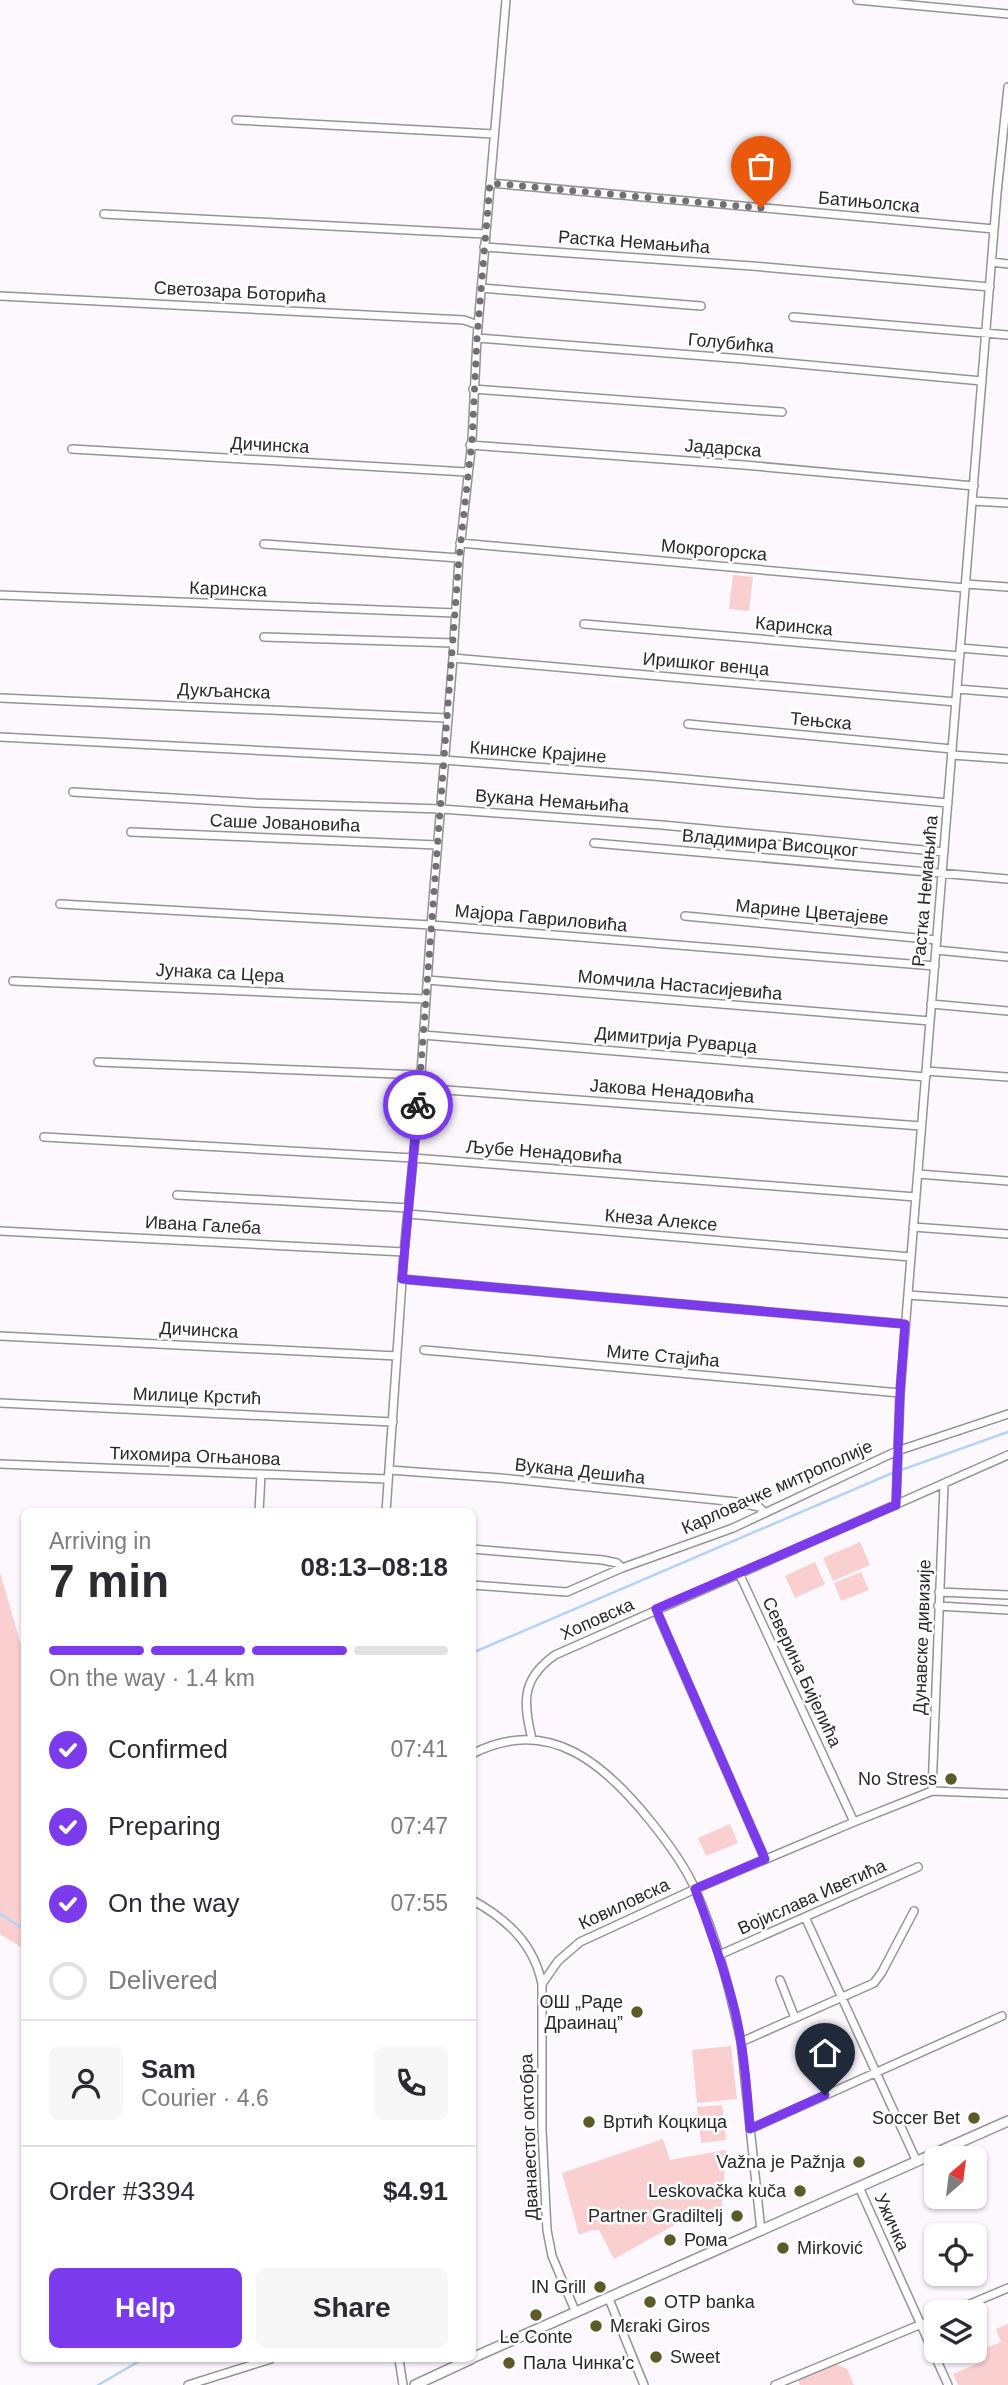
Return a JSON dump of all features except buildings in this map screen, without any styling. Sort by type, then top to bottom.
[{"type":"street","points":[[386,1508],[460,543],[472,440],[473,389],[506,0]]},
{"type":"street","points":[[857,0],[1008,14]]},
{"type":"street","name":"Растка Немањића","points":[[896,1505],[905,1324],[997,193],[1008,87]]},
{"type":"street","points":[[236,120],[494,134]]},
{"type":"street","name":"Батињолска","points":[[490,183],[995,229]]},
{"type":"street","points":[[997,193],[1008,194]]},
{"type":"street","points":[[104,214],[485,234]]},
{"type":"street","name":"Растка Немањића","points":[[484,247],[752,266],[990,287]]},
{"type":"street","points":[[992,262],[1008,264]]},
{"type":"street","points":[[481,288],[701,306]]},
{"type":"street","name":"Светозара Боторића","points":[[0,296],[451,319],[478,325]]},
{"type":"street","points":[[793,317],[1008,335]]},
{"type":"street","name":"Голубићка","points":[[477,338],[743,359],[982,382]]},
{"type":"street","points":[[473,389],[782,412]]},
{"type":"street","name":"Јадарска","points":[[470,445],[744,465],[974,486]]},
{"type":"street","name":"Дичинска","points":[[72,449],[467,472]]},
{"type":"street","points":[[972,500],[1008,503]]},
{"type":"street","name":"Мокрогорска","points":[[460,543],[965,586],[1008,587]]},
{"type":"street","points":[[264,544],[459,558]]},
{"type":"street","name":"Каринска","points":[[0,595],[455,613]]},
{"type":"street","name":"Каринска","points":[[584,624],[960,652],[1008,652]]},
{"type":"street","points":[[264,638],[454,643]]},
{"type":"street","name":"Иришког венца","points":[[453,658],[956,702]]},
{"type":"street","points":[[957,689],[1008,693]]},
{"type":"street","name":"Дукљанска","points":[[0,698],[447,718]]},
{"type":"street","name":"Тењска","points":[[688,724],[1008,760]]},
{"type":"street","name":"Книнске Крајине","points":[[0,737],[443,760],[948,803]]},
{"type":"street","name":"Вукана Немањића","points":[[73,792],[256,803],[441,809],[662,825],[944,852]]},
{"type":"street","name":"Саше Јовановића","points":[[131,832],[438,845]]},
{"type":"street","name":"Владимира Висоцког","points":[[594,843],[1008,879]]},
{"type":"street","name":"Мајора Гавриловића","points":[[60,904],[430,925],[934,966]]},
{"type":"street","name":"Марине Цветајеве","points":[[685,916],[937,940]]},
{"type":"street","points":[[936,950],[1008,957]]},
{"type":"street","name":"Момчила Настасијевића","points":[[427,980],[930,1021]]},
{"type":"street","name":"Јунака са Цера","points":[[13,981],[425,999]]},
{"type":"street","points":[[931,1004],[1008,1011]]},
{"type":"street","name":"Димитрија Руварца","points":[[423,1035],[926,1074],[1008,1077]]},
{"type":"street","points":[[97,1062],[421,1075]]},
{"type":"street","name":"Јакова Ненадовића","points":[[420,1088],[922,1126]]},
{"type":"street","name":"Љубе Ненадовића","points":[[44,1137],[413,1158],[916,1197]]},
{"type":"street","points":[[918,1174],[1008,1181]]},
{"type":"street","points":[[177,1195],[408,1211]]},
{"type":"street","name":"Кнеза Алексе","points":[[408,1211],[911,1257]]},
{"type":"street","points":[[913,1227],[1008,1234]]},
{"type":"street","name":"Ивана Галеба","points":[[0,1231],[404,1252]]},
{"type":"street","points":[[402,1279],[905,1324]]},
{"type":"street","points":[[908,1295],[1008,1302]]},
{"type":"street","name":"Дичинска","points":[[0,1336],[397,1356]]},
{"type":"street","name":"Мите Стајића","points":[[424,1350],[900,1393]]},
{"type":"street","name":"Милице Крстић","points":[[0,1403],[393,1422]]},
{"type":"street","name":"Карловачке митрополије","points":[[476,1585],[567,1592],[622,1568],[733,1528],[897,1451],[1008,1414]]},
{"type":"street","name":"Хоповска","points":[[532,1739],[525,1700],[530,1682],[537,1671],[555,1655],[1008,1455]]},
{"type":"street","name":"Тихомира Огњанова","points":[[0,1464],[388,1479]]},
{"type":"street","name":"Вукана Дешића","points":[[389,1470],[500,1478],[737,1502],[759,1507],[765,1513]]},
{"type":"street","points":[[259,1508],[261,1474]]},
{"type":"street","name":"Дунавске дивизије","points":[[932,1791],[944,1485]]},
{"type":"street","points":[[476,1549],[603,1560],[617,1563],[622,1568]]},
{"type":"street","name":"Северина Бијелића","points":[[739,1573],[854,1822]]},
{"type":"street","points":[[939,1591],[1008,1595]]},
{"type":"street","points":[[938,1606],[1008,1609]]},
{"type":"street","points":[[656,1609],[765,1859]]},
{"type":"street","points":[[476,1753],[501,1744],[532,1739],[554,1743],[584,1756],[629,1795],[678,1858],[695,1889],[719,1955],[741,2042],[761,2231]]},
{"type":"street","points":[[932,1791],[1008,1794]]},
{"type":"street","name":"Ковиловска","points":[[542,1984],[558,1961],[580,1942],[695,1889],[932,1791]]},
{"type":"street","name":"Војислава Иветића","points":[[719,1955],[918,1867]]},
{"type":"street","name":"Дванаестог октобра","points":[[476,1903],[506,1924],[525,1942],[535,1958],[542,1984],[542,2130],[547,2230],[552,2256],[576,2313]]},
{"type":"street","points":[[741,2042],[874,1983],[914,1911]]},
{"type":"street","points":[[805,1917],[917,2162]]},
{"type":"street","points":[[780,1980],[795,2018]]},
{"type":"street","points":[[750,2129],[1002,2016]]},
{"type":"street","points":[[476,2357],[1008,2121]]},
{"type":"street","name":"Ужичка","points":[[859,2187],[948,2385]]},
{"type":"street","points":[[980,2300],[1008,2288]]},
{"type":"street","points":[[608,2299],[644,2385]]},
{"type":"street","points":[[775,2385],[924,2323]]},
{"type":"street","points":[[188,2385],[261,2362]]},
{"type":"street","points":[[399,2362],[402,2385]]},
{"type":"street","points":[[415,2385],[465,2362]]},
{"type":"shaded area","points":[[733,575],[753,577],[749,611],[729,609]]},
{"type":"shaded area","points":[[860,1542],[870,1565],[833,1581],[823,1558]]},
{"type":"shaded area","points":[[815,1562],[825,1584],[795,1598],[785,1576]]},
{"type":"shaded area","points":[[0,1572],[21,1645],[21,1947],[0,1934]]},
{"type":"shaded area","points":[[861,1572],[869,1590],[841,1601],[834,1583]]},
{"type":"shaded area","points":[[730,1824],[738,1843],[706,1856],[698,1838]]},
{"type":"shaded area","points":[[731,2046],[737,2099],[697,2103],[692,2050]]},
{"type":"shaded area","points":[[722,2105],[726,2140],[701,2143],[697,2107]]},
{"type":"shaded area","points":[[663,2139],[670,2160],[726,2150],[722,2207],[687,2218],[614,2259],[599,2230],[579,2235],[562,2173]]},
{"type":"shaded area","points":[[1008,2324],[1008,2385],[958,2385],[953,2374],[979,2363],[987,2363],[987,2348],[1001,2342],[996,2329]]},
{"type":"shaded area","points":[[836,2364],[847,2369],[854,2385],[800,2385],[798,2380]]},
{"type":"waterway","points":[[476,1651],[890,1474],[1008,1432]]},
{"type":"waterway","points":[[0,1914],[21,1927]]},
{"type":"waterway","points":[[98,2385],[138,2362]]},
{"type":"way so far","points":[[418,1105],[490,183],[761,208]]},
{"type":"place","name":"No Stress","points":[[951,1779]]},
{"type":"place","name":"ОШ „Раде Драинац”","points":[[637,2012]]},
{"type":"place","name":"Soccer Bet","points":[[974,2118]]},
{"type":"place","name":"Вртић Коцкица","points":[[589,2122]]},
{"type":"place","name":"Važna je Pažnja","points":[[859,2162]]},
{"type":"place","name":"Leskovačka kuča","points":[[800,2191]]},
{"type":"place","name":"Partner Gradiltelj","points":[[737,2216]]},
{"type":"place","name":"Рома","points":[[670,2240]]},
{"type":"place","name":"Mirković","points":[[783,2248]]},
{"type":"place","name":"IN Grill","points":[[600,2287]]},
{"type":"place","name":"OTP banka","points":[[650,2302]]},
{"type":"place","name":"Le Conte","points":[[536,2315]]},
{"type":"place","name":"Mεraki Giros","points":[[596,2326]]},
{"type":"place","name":"Sweet","points":[[656,2357]]},
{"type":"place","name":"Пала Чинка'с","points":[[509,2363]]},
{"type":"route","points":[[418,1105],[402,1279],[905,1324],[896,1505],[656,1609],[765,1859],[695,1889],[719,1955],[734,2011],[741,2042],[750,2129],[825,2095]]}]
